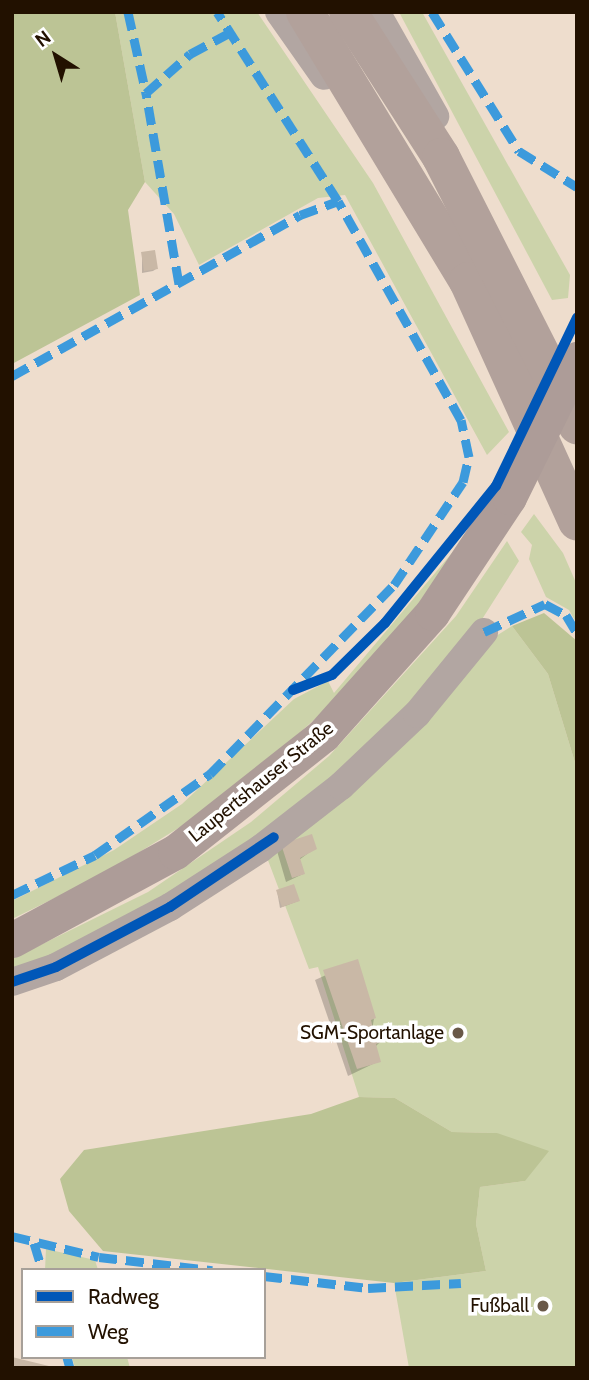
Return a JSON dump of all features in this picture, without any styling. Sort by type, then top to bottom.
[{"type":"highway","points":[[305,12],[417,190],[518,383],[577,521]]},
{"type":"highway","points":[[348,12],[440,157],[516,297],[577,425]]},
{"type":"main road","name":"Laupertshauser Straße","points":[[12,940],[176,852],[323,735],[432,613],[509,497],[577,359]]},
{"type":"street","points":[[279,12],[355,118],[417,190]]},
{"type":"street","points":[[376,12],[467,171],[516,297]]},
{"type":"street","points":[[12,982],[170,907],[274,837],[341,786],[417,714],[484,632]]},
{"type":"green space","points":[[12,12],[115,12],[145,182],[128,210],[140,295],[12,364]]},
{"type":"green space","points":[[115,12],[257,12],[373,183],[509,432],[487,455],[345,195],[318,198],[199,265],[174,214],[145,182]]},
{"type":"green space","points":[[399,12],[422,12],[570,275],[568,298],[552,300]]},
{"type":"green space","points":[[494,503],[365,674],[227,798],[104,874],[12,919],[12,901],[114,850],[182,804],[294,699],[328,681],[334,693]]},
{"type":"green space","points":[[534,514],[563,553],[577,585],[577,624],[569,610],[546,597],[529,559],[532,545],[521,532]]},
{"type":"green space","points":[[507,541],[519,561],[472,635],[402,716],[321,791],[168,902],[12,977],[12,959],[148,892],[251,822],[329,756],[456,616]]},
{"type":"green space","points":[[544,613],[577,641],[577,769],[548,674],[512,626]]},
{"type":"green space","name":"SGM-Sportanlage","points":[[512,626],[548,674],[577,769],[577,1368],[409,1368],[394,1283],[486,1271],[476,1224],[480,1187],[525,1181],[497,1133],[452,1132],[395,1098],[359,1097],[318,967],[309,969],[266,855],[488,641]]},
{"type":"green space","points":[[359,1097],[395,1098],[452,1132],[497,1133],[549,1151],[525,1181],[480,1187],[476,1224],[486,1271],[394,1283],[103,1251],[69,1211],[60,1179],[84,1150],[311,1114]]},
{"type":"green space","points":[[46,1249],[95,1260],[97,1268],[45,1268]]},
{"type":"green space","points":[[73,1359],[128,1359],[130,1368],[75,1368]]},
{"type":"building","points":[[155,250],[158,269],[144,271],[141,252]]},
{"type":"building","points":[[312,834],[317,849],[300,858],[305,874],[292,878],[281,844]]},
{"type":"building","points":[[294,884],[300,901],[282,907],[276,890]]},
{"type":"building","points":[[358,959],[376,1018],[371,1020],[373,1029],[379,1027],[383,1041],[376,1044],[381,1062],[357,1069],[323,970]]},
{"type":"building","points":[[12,1357],[53,1367],[53,1368],[12,1368]]},
{"type":"marked path","points":[[128,12],[146,93]]},
{"type":"marked path","points":[[12,895],[95,855],[210,774],[394,585],[463,482],[469,457],[461,420],[338,201],[217,12]]},
{"type":"marked path","points":[[432,12],[519,151],[577,187]]},
{"type":"marked path","points":[[179,284],[146,93],[190,54],[231,32]]},
{"type":"marked path","points":[[12,376],[300,215],[338,201]]},
{"type":"marked path","points":[[484,632],[545,604],[566,615],[577,633]]},
{"type":"marked path","points":[[12,1236],[99,1257],[195,1268]]},
{"type":"marked path","points":[[34,1243],[41,1268]]},
{"type":"marked path","points":[[266,1276],[368,1288],[461,1283]]},
{"type":"marked path","points":[[68,1359],[70,1368]]},
{"type":"cycle path","points":[[293,690],[332,675],[385,623],[496,486],[577,318]]},
{"type":"cycle path","points":[[12,982],[56,967],[170,907],[274,837]]},
{"type":"place","name":"SGM-Sportanlage","points":[[458,1033]]},
{"type":"place","name":"Fußball","points":[[543,1306]]}]
